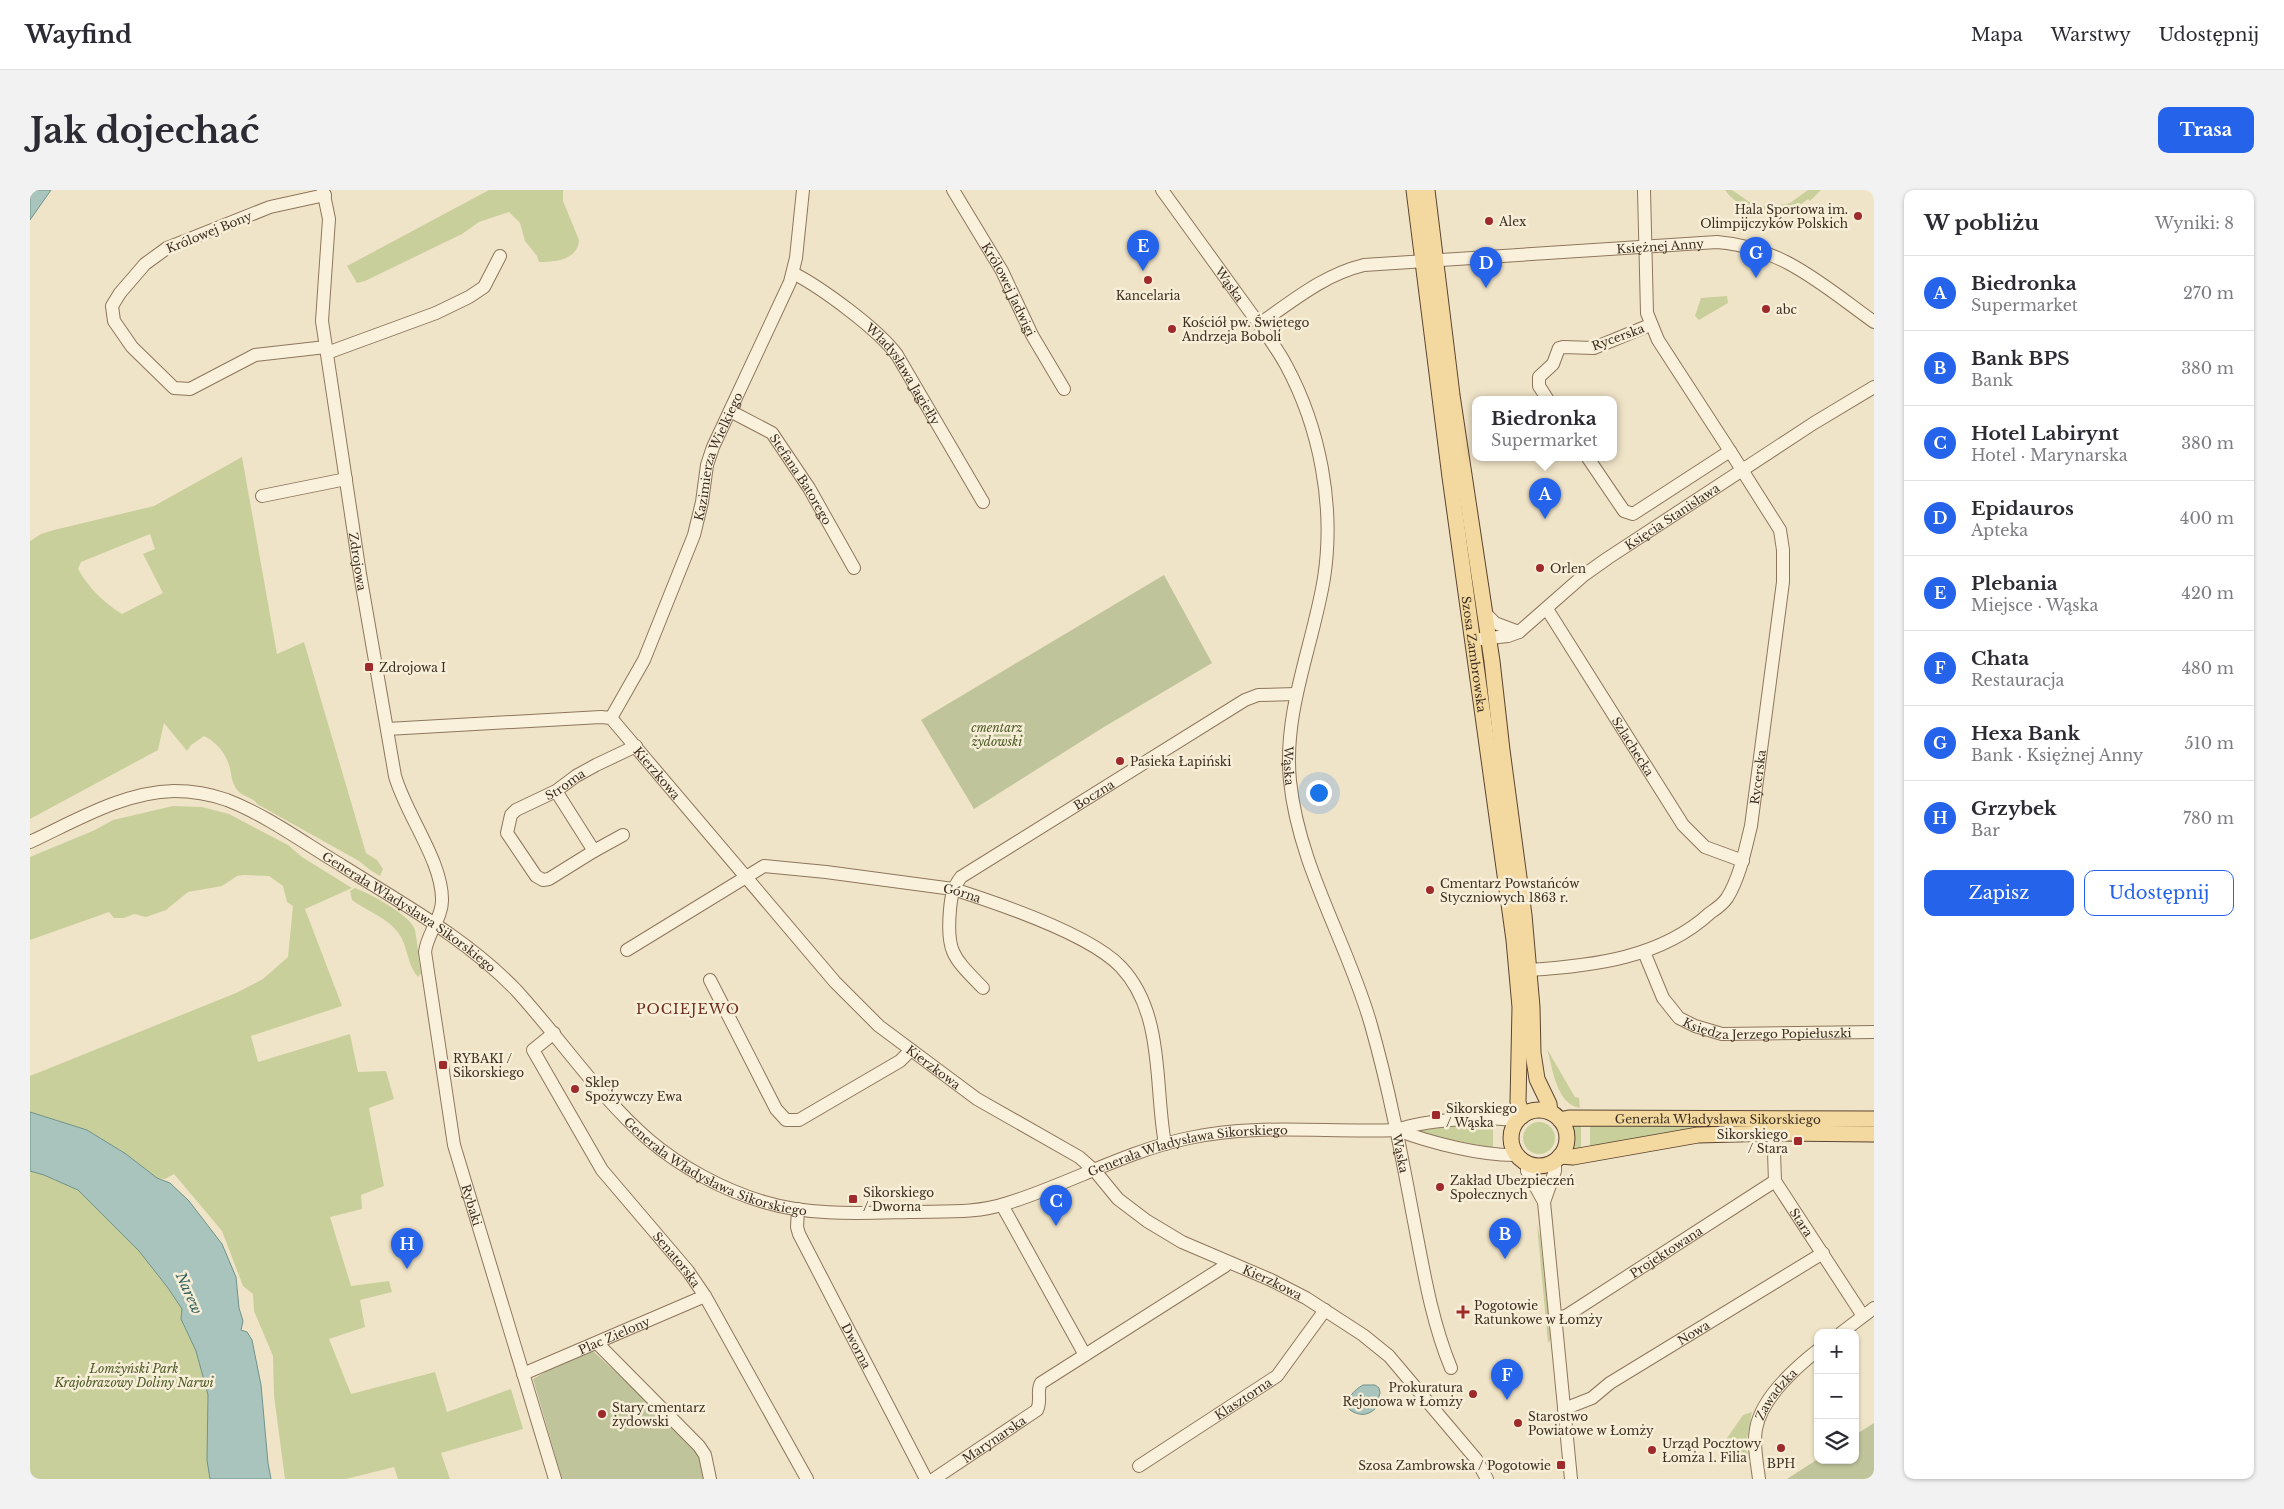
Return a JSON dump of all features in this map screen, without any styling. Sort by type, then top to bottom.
[{"type":"main road","name":"Szosa Zambrowska","points":[[1414,190],[1429,259],[1452,395],[1466,531],[1474,640],[1517,965],[1520,1007],[1519,1081],[1515,1114]]},
{"type":"main road","name":"Szosa Zambrowska","points":[[1427,190],[1429,259]]},
{"type":"main road","name":"Szosa Zambrowska","points":[[1466,531],[1486,614],[1529,970],[1533,1053],[1537,1079],[1557,1113]]},
{"type":"main road","points":[[1519,1081],[1529,1082],[1537,1079]]},
{"type":"main road","points":[[1532,1111],[1557,1113],[1564,1125],[1567,1138],[1561,1161],[1541,1165],[1520,1161],[1512,1138],[1515,1114],[1532,1111]]},
{"type":"main road","name":"Generała Władysława Sikorskiego","points":[[1557,1113],[1874,1134]]},
{"type":"main road","name":"Generała Władysława Sikorskiego","points":[[1561,1161],[1698,1135],[1773,1126],[1874,1118]]},
{"type":"street","name":"Kazimierza Wielkiego","points":[[611,718],[644,660],[691,544],[699,517],[707,465],[793,273],[803,190]]},
{"type":"street","name":"Królowej Jadwigi","points":[[952,190],[1002,270],[1032,335],[1064,389]]},
{"type":"street","name":"Wąska","points":[[1162,190],[1284,361],[1307,412],[1318,450],[1326,506],[1328,545],[1324,578],[1296,694],[1288,751],[1292,793],[1298,826],[1315,878],[1368,1014],[1397,1130],[1432,1306],[1451,1368]]},
{"type":"street","name":"Rycerska","points":[[1529,970],[1625,958],[1657,948],[1699,924],[1727,899],[1743,861],[1751,826],[1782,582],[1783,550],[1780,530],[1650,325],[1647,313],[1644,246],[1644,190]]},
{"type":"street","name":"Zdrojowa","points":[[324,193],[329,219],[322,302],[326,350],[360,574],[397,784],[440,883],[442,904],[434,924]]},
{"type":"street","name":"Królowej Bony","points":[[186,398],[132,347],[114,321],[112,306],[120,292],[145,264],[167,248],[276,205],[324,193]]},
{"type":"street","name":"Księżnej Anny","points":[[1259,324],[1320,281],[1344,270],[1364,265],[1429,259],[1717,242],[1756,248],[1796,266],[1874,322]]},
{"type":"street","points":[[174,388],[190,389],[256,355],[326,350],[436,313],[469,297],[484,287],[500,256]]},
{"type":"street","name":"Władysława Jagiełły","points":[[793,273],[815,286],[886,341],[897,355],[983,502]]},
{"type":"street","name":"Rycerska","points":[[1545,396],[1539,386],[1539,377],[1553,364],[1559,348],[1594,348],[1650,325]]},
{"type":"street","name":"Księcia Stanisława","points":[[1514,634],[1547,609],[1584,575],[1742,469],[1874,387]]},
{"type":"street","name":"Stefana Batorego","points":[[730,411],[772,433],[809,488],[854,568]]},
{"type":"street","points":[[1590,461],[1624,511],[1633,514],[1730,451]]},
{"type":"street","points":[[262,496],[346,479]]},
{"type":"street","name":"Szlachecka","points":[[1547,609],[1683,825],[1705,846],[1743,861]]},
{"type":"street","points":[[1486,614],[1495,623],[1514,634]]},
{"type":"street","points":[[1474,640],[1514,634]]},
{"type":"street","points":[[1492,661],[1514,634]]},
{"type":"street","name":"Boczna","points":[[953,889],[966,873],[994,858],[1245,700],[1258,695],[1296,694]]},
{"type":"street","points":[[387,729],[601,716],[611,718]]},
{"type":"street","name":"Kierzkowa","points":[[611,718],[857,1005],[880,1026],[977,1099],[1060,1144],[1095,1170],[1118,1199],[1136,1213],[1182,1242],[1271,1280],[1325,1310],[1363,1335],[1389,1356],[1476,1459],[1487,1479]]},
{"type":"street","name":"Stroma","points":[[594,851],[549,879],[543,880],[536,876],[508,833],[510,819],[513,812],[556,791],[586,770],[636,746]]},
{"type":"street","name":"Generała Władysława Sikorskiego","points":[[30,842],[98,810],[136,797],[179,791],[210,795],[233,803],[268,821],[434,924],[474,952],[498,973],[631,1123],[647,1139],[673,1158],[735,1191],[762,1202],[798,1209],[875,1213],[958,1212],[1002,1206],[1165,1144],[1225,1132],[1397,1130],[1413,1124],[1515,1114]]},
{"type":"street","points":[[556,791],[594,851],[623,835]]},
{"type":"street","name":"Górna","points":[[627,950],[746,876],[760,868],[772,866],[953,889],[993,903],[1083,940],[1107,954],[1125,971],[1139,994],[1151,1029],[1165,1144]]},
{"type":"street","points":[[953,889],[948,928],[949,944],[959,962],[984,988]]},
{"type":"street","name":"Rybaki","points":[[434,924],[426,942],[426,963],[452,1133],[468,1196],[555,1479]]},
{"type":"street","name":"Księdza Jerzego Popiełuszki","points":[[1644,952],[1664,998],[1679,1018],[1694,1026],[1722,1034],[1874,1032]]},
{"type":"street","points":[[710,980],[776,1109],[786,1120],[799,1120],[900,1061],[911,1050]]},
{"type":"street","name":"Senatorska","points":[[554,1034],[533,1050],[602,1170],[688,1271],[704,1296],[807,1479]]},
{"type":"street","name":"Stara","points":[[1773,1126],[1776,1181],[1863,1316]]},
{"type":"street","name":"Generała Władysława Sikorskiego","points":[[1397,1130],[1421,1139],[1520,1161]]},
{"type":"street","points":[[1520,1161],[1544,1202],[1571,1479]]},
{"type":"street","points":[[1544,1202],[1561,1161]]},
{"type":"street","name":"Projektowana","points":[[1555,1318],[1566,1316],[1776,1181]]},
{"type":"street","points":[[1002,1206],[1085,1355]]},
{"type":"street","name":"Dworna","points":[[798,1209],[797,1228],[799,1234],[926,1479]]},
{"type":"street","name":"Nowa","points":[[1564,1409],[1592,1398],[1610,1382],[1823,1253]]},
{"type":"street","name":"Marynarska","points":[[934,1479],[1034,1413],[1040,1402],[1038,1390],[1041,1383],[1225,1266],[1228,1262]]},
{"type":"street","name":"Plac Zielony","points":[[523,1374],[704,1296]]},
{"type":"street","points":[[1846,1329],[1874,1308]]},
{"type":"street","name":"Klasztorna","points":[[1140,1466],[1277,1376],[1325,1310]]},
{"type":"street","points":[[597,1343],[699,1446],[705,1455],[710,1479]]},
{"type":"street","name":"Zawadzka","points":[[1759,1479],[1755,1436],[1760,1416],[1783,1382],[1814,1354]]},
{"type":"green space","points":[[489,190],[563,190],[563,201],[579,240],[575,252],[558,260],[539,262],[537,256],[525,241],[520,223],[509,212],[479,222],[462,234],[365,281],[357,283],[347,266]]},
{"type":"green space","points":[[1725,190],[1732,190],[1751,203],[1769,207],[1790,203],[1808,190],[1821,190],[1810,201],[1808,199],[1787,211],[1764,213],[1753,211],[1743,206]]},
{"type":"green space","points":[[1727,296],[1728,303],[1699,320],[1695,316],[1701,298]]},
{"type":"green space","points":[[242,457],[277,654],[304,642],[366,853],[377,860],[383,869],[380,876],[359,861],[240,793],[234,785],[225,756],[216,744],[204,736],[191,745],[187,751],[164,723],[158,750],[30,819],[30,541],[41,534],[54,530],[154,506]],"holes":[[[150,534],[155,549],[143,554],[163,593],[122,614],[97,594],[78,569],[81,562]]]},
{"type":"green space","name":"cmentarz żydowski","points":[[1164,575],[1212,663],[1104,727],[974,809],[921,720]]},
{"type":"green space","points":[[173,806],[202,807],[229,814],[288,845],[302,857],[352,888],[305,909],[342,1006],[251,1036],[258,1062],[350,1034],[358,1072],[386,1071],[394,1099],[369,1108],[384,1186],[361,1195],[362,1209],[330,1217],[351,1286],[389,1281],[392,1292],[360,1300],[365,1327],[329,1339],[351,1394],[435,1372],[447,1412],[511,1389],[523,1429],[441,1453],[450,1479],[398,1479],[394,1467],[346,1479],[285,1479],[274,1396],[273,1356],[254,1311],[253,1294],[243,1286],[222,1231],[174,1174],[165,1179],[157,1178],[126,1154],[87,1130],[30,1112],[30,1076],[236,993],[263,979],[288,957],[293,906],[287,902],[283,886],[269,876],[237,876],[222,886],[188,892],[166,910],[146,917],[134,914],[124,918],[114,918],[109,912],[30,940],[30,857],[95,830],[113,820]]},
{"type":"green space","points":[[355,888],[389,906],[412,924],[416,935],[421,973],[418,977],[412,968],[397,931],[391,925],[352,900],[350,891]]},
{"type":"green space","points":[[1547,1049],[1575,1097],[1579,1098],[1580,1108],[1572,1105],[1561,1093]]},
{"type":"green space","points":[[1539,1122],[1545,1123],[1550,1127],[1554,1132],[1554,1144],[1550,1149],[1545,1153],[1539,1154],[1533,1153],[1528,1149],[1524,1144],[1523,1138],[1524,1132],[1528,1127],[1533,1123]]},
{"type":"green space","points":[[1493,1123],[1493,1148],[1407,1131]]},
{"type":"green space","points":[[1565,1123],[1581,1123],[1581,1151],[1565,1154],[1570,1138]]},
{"type":"green space","points":[[1590,1124],[1763,1124],[1590,1149]]},
{"type":"green space","name":"Łomżyński Park Krajobrazowy Doliny Narwi","points":[[30,1136],[175,1229],[264,1479],[30,1479]]},
{"type":"green space","points":[[1537,1225],[1540,1237],[1551,1339],[1548,1343]]},
{"type":"green space","name":"Stary cmentarz żydowski","points":[[592,1350],[695,1446],[699,1454],[705,1479],[562,1479],[533,1379],[544,1373],[544,1370]]},
{"type":"green space","points":[[1752,1412],[1746,1444],[1748,1457],[1739,1463],[1725,1441],[1743,1415]]},
{"type":"green space","points":[[1874,1423],[1874,1479],[1787,1479],[1814,1462],[1814,1464],[1859,1464],[1859,1432]]},
{"type":"water","points":[[30,190],[51,190],[30,220]]},
{"type":"water","name":"Narew","points":[[30,1112],[87,1130],[126,1154],[157,1178],[170,1183],[189,1201],[222,1244],[236,1277],[239,1308],[243,1321],[241,1330],[247,1332],[252,1340],[261,1385],[271,1479],[210,1479],[207,1460],[208,1395],[196,1351],[181,1319],[182,1309],[139,1251],[78,1190],[30,1171]]},
{"type":"water","points":[[1363,1385],[1375,1385],[1379,1388],[1380,1393],[1375,1409],[1363,1414],[1350,1410],[1348,1403],[1353,1392]]},
{"type":"place","name":"Hala Sportowa im. Olimpijczyków Polskich","points":[[1858,216]]},
{"type":"place","name":"Alex","points":[[1489,221]]},
{"type":"place","name":"Plebania","points":[[1143,271]]},
{"type":"place","name":"Hexa Bank","points":[[1756,278]]},
{"type":"place","name":"Kancelaria","points":[[1148,280]]},
{"type":"place","name":"Epidauros","points":[[1486,288]]},
{"type":"place","name":"abc","points":[[1766,309]]},
{"type":"place","name":"Kościół pw. Świętego Andrzeja Boboli","points":[[1172,329]]},
{"type":"place","name":"Biedronka","points":[[1545,519]]},
{"type":"place","name":"Orlen","points":[[1540,568]]},
{"type":"place","name":"Zdrojowa I","points":[[369,667]]},
{"type":"place","name":"Pasieka Łapiński","points":[[1120,761]]},
{"type":"place","name":"Cmentarz Powstańców Styczniowych 1863 r.","points":[[1430,890]]},
{"type":"place","name":"RYBAKI / Sikorskiego","points":[[443,1065]]},
{"type":"place","name":"Sklep Spożywczy Ewa","points":[[575,1089]]},
{"type":"place","name":"Sikorskiego / Wąska","points":[[1436,1115]]},
{"type":"place","name":"Sikorskiego / Stara","points":[[1798,1141]]},
{"type":"place","name":"Zakład Ubezpieczeń Społecznych","points":[[1440,1187]]},
{"type":"place","name":"Sikorskiego / Dworna","points":[[853,1199]]},
{"type":"place","name":"Hotel Labirynt","points":[[1056,1226]]},
{"type":"place","name":"Bank BPS","points":[[1505,1259]]},
{"type":"place","name":"Grzybek","points":[[407,1269]]},
{"type":"place","name":"Pogotowie Ratunkowe w Łomży","points":[[1463,1312]]},
{"type":"place","name":"Prokuratura Rejonowa w Łomży","points":[[1473,1394]]},
{"type":"place","name":"Chata","points":[[1507,1400]]},
{"type":"place","name":"Stary cmentarz żydowski","points":[[602,1414]]},
{"type":"place","name":"Starostwo Powiatowe w Łomży","points":[[1518,1423]]},
{"type":"place","name":"BPH","points":[[1781,1448]]},
{"type":"place","name":"Urząd Pocztowy Łomża 1. Filia","points":[[1652,1450]]},
{"type":"place","name":"Szosa Zambrowska / Pogotowie","points":[[1561,1465]]},
{"type":"district","name":"POCIEJEWO","points":[[688,1009]]}]
